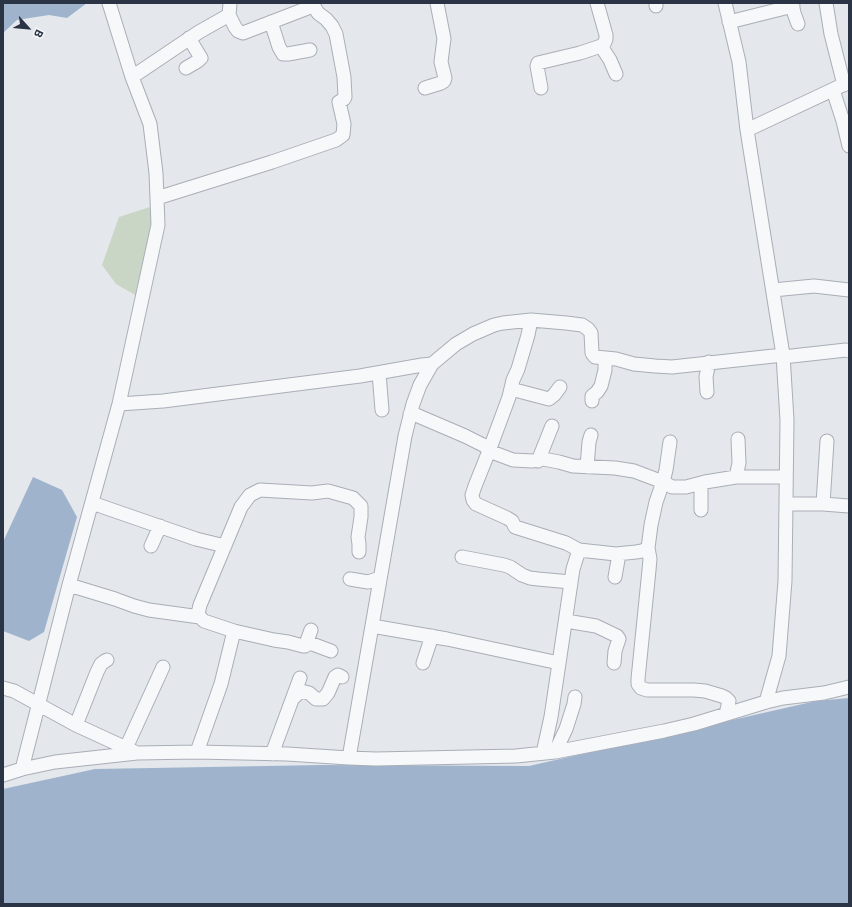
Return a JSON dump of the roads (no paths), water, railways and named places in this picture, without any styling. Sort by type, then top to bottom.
[{"type":"street","points":[[22,769],[69,585],[118,404],[158,225],[156,173],[150,124],[132,78],[109,3]]},
{"type":"street","points":[[425,88],[441,83],[445,78],[441,62],[444,38],[437,3]]},
{"type":"street","points":[[541,88],[537,66],[538,63],[580,53],[601,46],[604,43],[606,37],[597,3]]},
{"type":"street","points":[[725,3],[739,62],[783,356],[786,420],[785,582],[779,656],[766,702]]},
{"type":"street","points":[[826,3],[842,86],[843,121],[849,146]]},
{"type":"street","points":[[730,22],[793,4],[798,24]]},
{"type":"street","points":[[132,78],[230,9],[236,28],[238,31],[243,33],[313,6],[332,26],[336,34],[344,77],[345,97],[339,102],[344,124],[343,135],[336,140],[272,162],[157,198]]},
{"type":"street","points":[[271,22],[279,47],[283,54],[310,50]]},
{"type":"street","points":[[186,68],[198,61],[200,58],[189,38]]},
{"type":"street","points":[[601,46],[610,60],[616,74]]},
{"type":"street","points":[[748,130],[842,86]]},
{"type":"street","points":[[773,290],[814,286],[849,290]]},
{"type":"street","points":[[349,758],[410,414],[420,385],[432,364],[456,344],[473,334],[494,325],[531,320],[582,325],[591,333],[591,348],[595,357],[634,364],[672,367],[709,362],[846,350],[849,351]]},
{"type":"street","points":[[531,320],[528,335],[509,397],[472,495],[474,502],[512,521],[515,527],[566,543],[579,550],[619,554],[636,552],[648,548]]},
{"type":"street","points":[[592,401],[592,396],[601,386],[605,370],[605,358]]},
{"type":"street","points":[[707,392],[706,377],[709,362]]},
{"type":"street","points":[[118,404],[162,401],[379,374],[432,364]]},
{"type":"street","points":[[379,374],[382,410]]},
{"type":"street","points":[[511,389],[549,399],[560,387]]},
{"type":"street","points":[[410,414],[428,420],[485,446],[489,451],[514,460],[546,460],[569,465],[587,467],[598,466],[627,470],[677,488],[736,477],[786,477]]},
{"type":"street","points":[[538,461],[552,426]]},
{"type":"street","points":[[587,467],[591,435]]},
{"type":"street","points":[[736,477],[739,463],[738,439]]},
{"type":"street","points":[[823,504],[827,441]]},
{"type":"street","points":[[670,442],[666,470],[652,517],[648,548],[650,559],[638,684],[647,690],[694,690],[706,691],[722,696],[729,701],[726,714]]},
{"type":"street","points":[[701,483],[701,510]]},
{"type":"street","points":[[200,618],[198,614],[200,605],[241,507],[250,495],[260,490],[312,493],[328,491],[353,498],[361,506],[358,537],[359,552]]},
{"type":"street","points":[[92,504],[196,539],[225,546]]},
{"type":"street","points":[[786,504],[849,506]]},
{"type":"street","points":[[151,546],[160,526]]},
{"type":"street","points":[[549,753],[551,717],[573,569],[579,550]]},
{"type":"street","points":[[615,577],[619,554]]},
{"type":"street","points":[[462,557],[504,565],[530,578],[571,582]]},
{"type":"street","points":[[350,579],[368,582],[380,578]]},
{"type":"street","points":[[69,585],[134,606],[149,610],[200,618],[204,621],[234,630],[274,640],[305,646],[309,636],[331,651]]},
{"type":"street","points":[[566,621],[596,626],[616,636],[619,639],[615,651],[614,663]]},
{"type":"street","points":[[372,626],[432,636],[559,663]]},
{"type":"street","points":[[197,752],[221,684],[234,630]]},
{"type":"street","points":[[423,664],[432,636]]},
{"type":"street","points":[[76,725],[97,672],[101,664],[107,660]]},
{"type":"street","points":[[131,750],[163,667]]},
{"type":"street","points":[[292,698],[301,691],[309,693],[316,699],[323,699],[328,693],[335,677],[338,675],[342,677]]},
{"type":"street","points":[[272,754],[300,678]]},
{"type":"street","points":[[3,775],[22,769],[55,762],[131,750],[287,754],[376,759],[516,756],[549,753],[694,724],[783,698],[824,693],[849,687]]},
{"type":"street","points":[[3,688],[14,691],[76,725],[131,750]]},
{"type":"street","points":[[549,753],[566,729],[575,697]]},
{"type":"water","points":[[3,3],[87,3],[67,18],[49,15],[17,20],[3,33]]},
{"type":"water","points":[[33,477],[62,490],[77,517],[44,632],[29,641],[3,631],[3,542]]},
{"type":"water","points":[[849,698],[849,904],[3,904],[3,789],[95,769],[322,765],[529,766],[816,701]]}]
